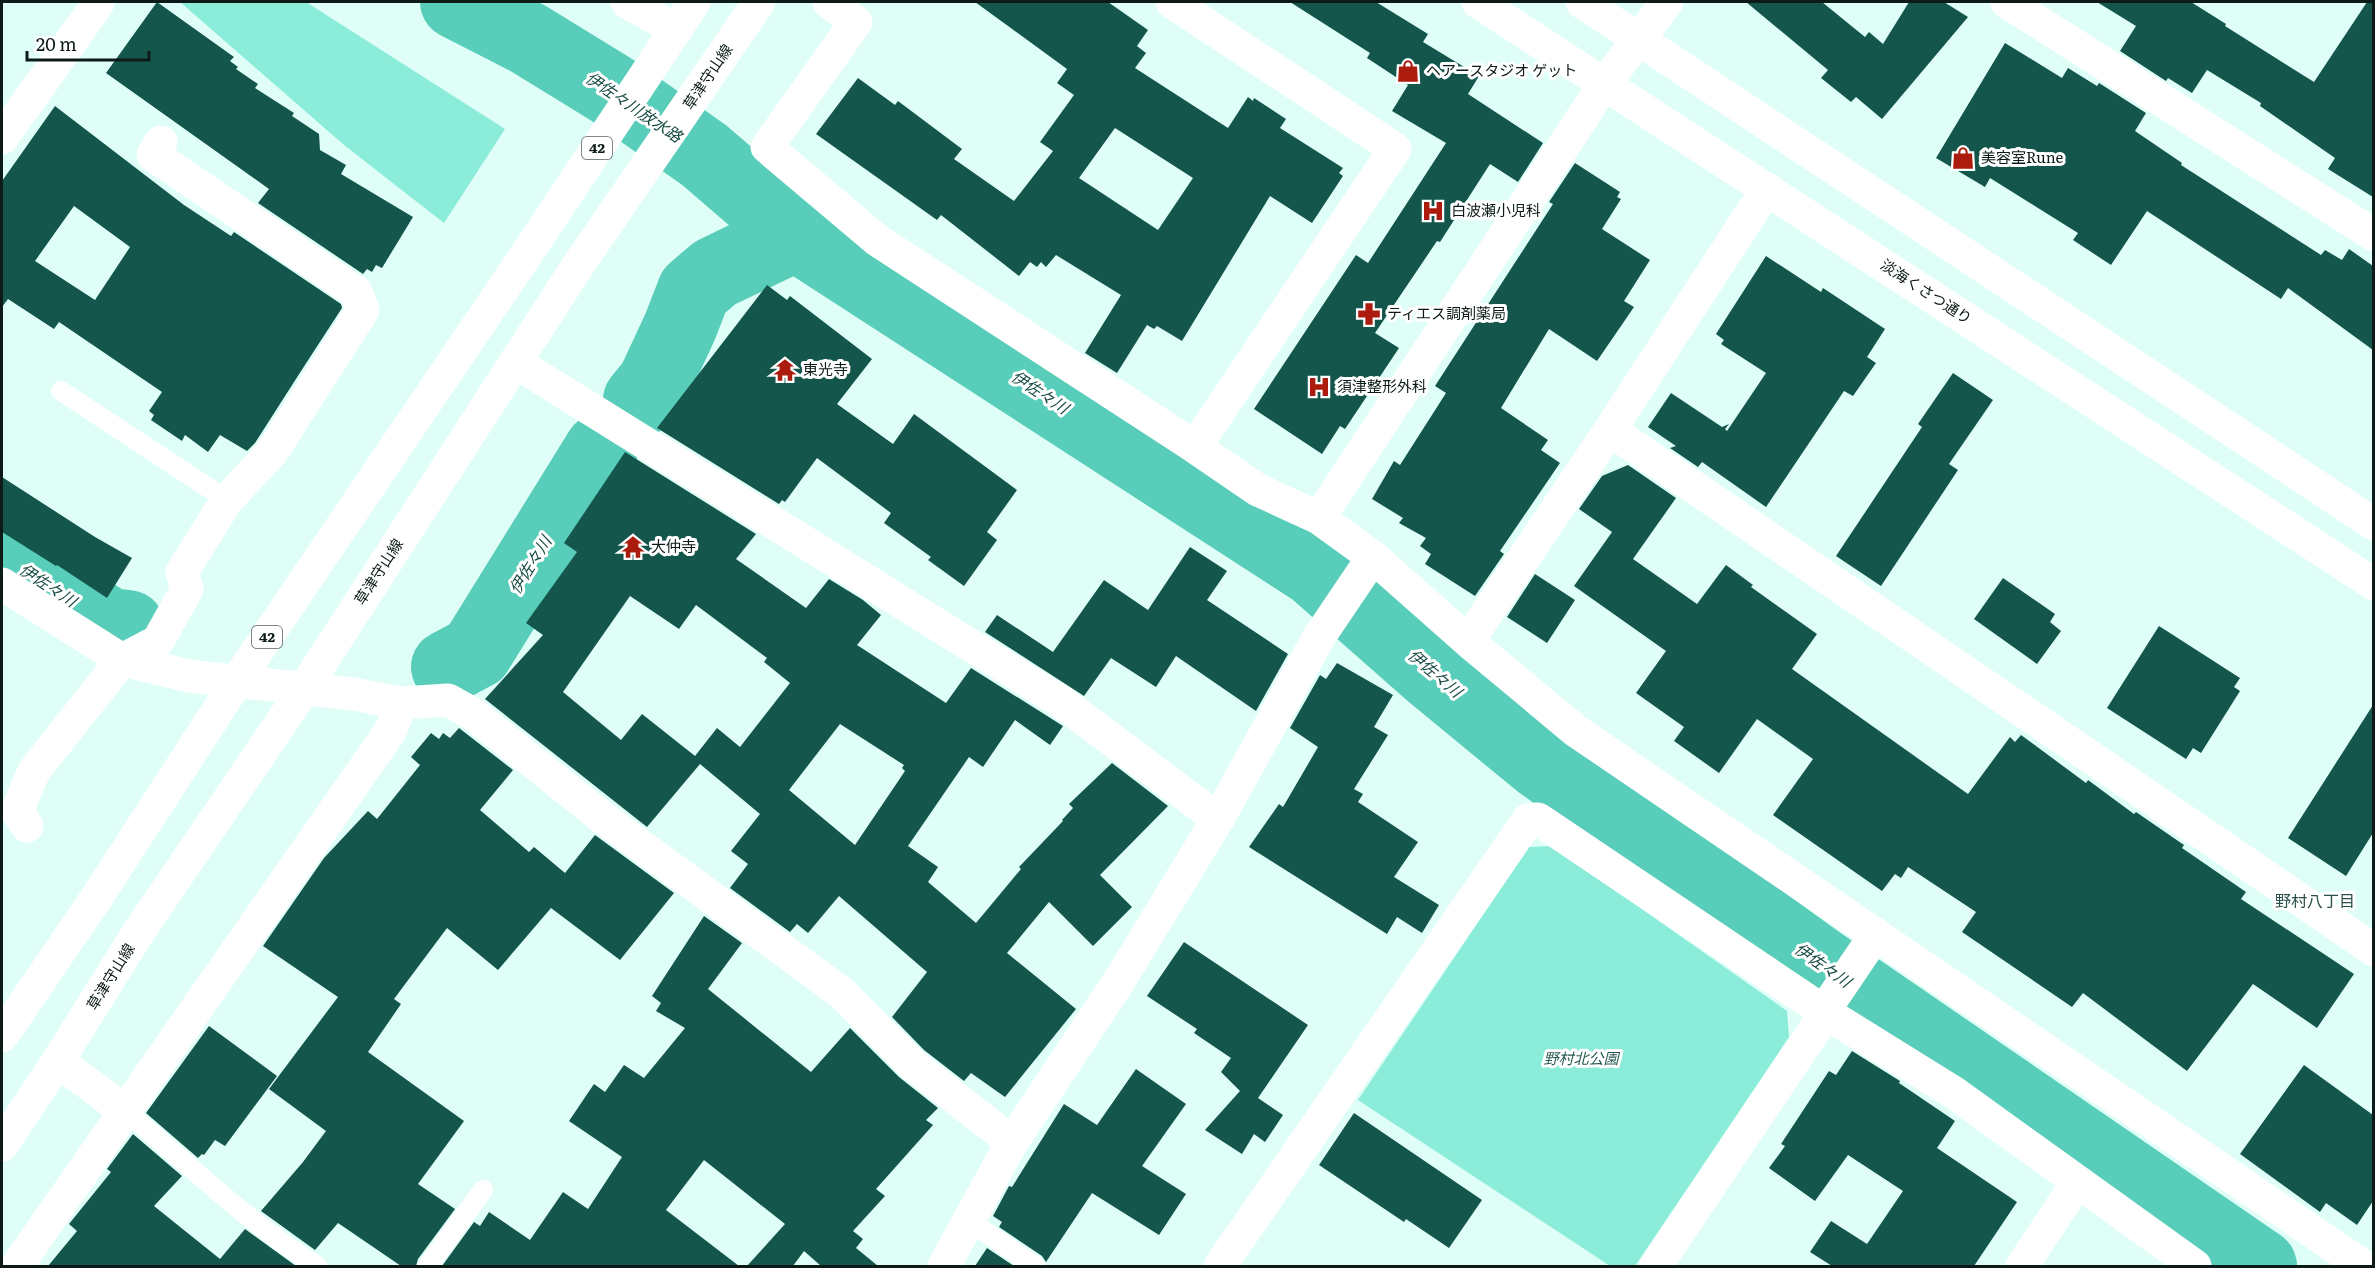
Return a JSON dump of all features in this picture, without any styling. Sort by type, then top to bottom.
[{"type":"street","points":[[2,138],[98,2]]},
{"type":"street","points":[[627,2],[667,43]]},
{"type":"street","name":"42","points":[[2,1036],[96,900],[237,681],[536,240],[694,2]]},
{"type":"street","name":"草津守山線","points":[[2,1145],[138,933],[304,689],[579,264],[759,2]]},
{"type":"street","points":[[829,2],[856,22],[767,147],[877,240],[1196,447],[1258,490],[1319,518],[1373,557],[1468,641],[1576,731],[2363,1266]]},
{"type":"street","points":[[1172,2],[1395,149],[1196,447]]},
{"type":"street","name":"淡海くさつ通り","points":[[1478,2],[2373,584]]},
{"type":"street","points":[[1582,2],[2373,524]]},
{"type":"street","points":[[1319,518],[1605,83],[1667,2]]},
{"type":"street","points":[[2017,4],[2373,235]]},
{"type":"street","points":[[27,826],[17,812],[34,771],[122,660],[158,641],[187,589],[182,572],[227,500],[272,452],[363,310],[357,292],[153,155],[161,142]]},
{"type":"street","points":[[1468,641],[1610,430],[1767,189]]},
{"type":"street","points":[[515,362],[1060,701],[1218,819]]},
{"type":"street","points":[[1610,430],[2373,950]]},
{"type":"street","points":[[944,1266],[1012,1142],[1119,981],[1218,819],[1319,637],[1373,557]]},
{"type":"street","points":[[2,584],[122,660],[189,676],[353,694],[401,703],[448,700],[473,714],[603,818],[843,994],[912,1064],[1012,1142]]},
{"type":"street","points":[[17,1266],[392,730],[401,703]]},
{"type":"street","points":[[1220,1266],[1528,820],[1538,819],[1829,1006],[2195,1266]]},
{"type":"street","points":[[1656,1266],[1876,934]]},
{"type":"street","points":[[58,1061],[126,1111]]},
{"type":"street","points":[[2022,1266],[2077,1183]]},
{"type":"lane","points":[[60,391],[227,500]]},
{"type":"lane","points":[[126,1111],[240,1210],[293,1251],[317,1266]]},
{"type":"lane","points":[[428,1266],[483,1190]]},
{"type":"lane","points":[[969,1221],[1035,1266]]},
{"type":"green space","points":[[180,2],[306,2],[505,129],[444,223],[344,145]]},
{"type":"green space","name":"野村北公園","points":[[1552,846],[1787,1011],[1789,1037],[1635,1266],[1610,1266],[1358,1100],[1529,847]]},
{"type":"building","points":[[157,2],[234,57],[230,61],[238,67],[236,69],[258,84],[255,88],[294,113],[292,116],[319,134],[320,150],[346,165],[341,174],[413,217],[382,268],[376,265],[372,272],[367,269],[363,274],[258,203],[269,189],[106,73]]},
{"type":"building","points":[[975,2],[1108,2],[1148,30],[1137,46],[1146,53],[1135,68],[1228,128],[1248,97],[1253,101],[1254,98],[1286,119],[1280,128],[1343,168],[1339,173],[1343,176],[1312,223],[1270,196],[1182,341],[1157,326],[1154,329],[1147,325],[1117,373],[1085,353],[1121,295],[1056,255],[1046,267],[1041,262],[1037,267],[1030,262],[1019,276],[941,215],[937,220],[816,134],[858,78],[895,105],[898,101],[962,149],[954,159],[1014,201],[1053,151],[1040,142],[1074,95],[1057,83],[1067,69]],"holes":[[[1115,128],[1193,178],[1158,230],[1079,178]]]},
{"type":"building","points":[[1290,2],[1376,2],[1428,34],[1423,42],[1479,76],[1468,94],[1543,143],[1518,182],[1490,164],[1440,242],[1437,241],[1375,333],[1399,348],[1345,429],[1340,426],[1322,454],[1254,409],[1356,255],[1368,263],[1446,143],[1392,111],[1408,85],[1367,58],[1370,53]]},
{"type":"building","points":[[1746,2],[1822,2],[1865,37],[1869,32],[1883,44],[1909,2],[1944,2],[1968,17],[1882,119],[1856,97],[1851,102],[1821,78],[1828,70]]},
{"type":"building","points":[[2097,2],[2191,2],[2314,82],[2367,2],[2373,2],[2373,197],[2328,169],[2335,158],[2260,106],[2261,103],[2207,70],[2192,93],[2168,78],[2166,81],[2120,51],[2136,26]]},
{"type":"building","points":[[2005,43],[2062,78],[2068,68],[2097,86],[2099,83],[2146,113],[2135,131],[2182,163],[2181,165],[2321,255],[2325,250],[2342,260],[2349,249],[2373,266],[2373,350],[2288,288],[2281,299],[2147,211],[2111,265],[2073,240],[2078,233],[1990,178],[1985,187],[1936,158]]},
{"type":"building","points":[[55,106],[184,205],[231,236],[234,232],[341,304],[342,308],[255,443],[247,451],[220,435],[208,452],[185,435],[182,441],[151,420],[154,415],[149,411],[162,392],[59,322],[54,329],[8,299],[2,307],[2,181]],"holes":[[[74,206],[130,247],[95,300],[35,261]]]},
{"type":"building","points":[[1575,163],[1620,192],[1617,197],[1621,199],[1602,229],[1650,260],[1624,301],[1634,307],[1597,361],[1549,329],[1501,408],[1548,440],[1541,450],[1560,463],[1500,551],[1504,554],[1475,596],[1425,564],[1431,554],[1420,546],[1426,538],[1399,523],[1403,518],[1372,499],[1394,461],[1400,465],[1446,393],[1435,386],[1553,204],[1549,202]]},
{"type":"building","points":[[1766,256],[1821,292],[1823,288],[1885,329],[1867,357],[1876,363],[1853,396],[1844,391],[1766,507],[1702,462],[1698,467],[1670,448],[1676,446],[1648,427],[1671,393],[1722,427],[1729,424],[1725,429],[1727,431],[1766,373],[1721,344],[1724,340],[1716,334]]},
{"type":"building","points":[[767,285],[787,300],[790,296],[872,359],[837,404],[893,444],[914,414],[1017,490],[987,532],[997,540],[964,586],[928,560],[931,557],[884,523],[891,513],[817,458],[785,502],[782,500],[779,504],[657,428]]},
{"type":"building","points":[[1953,373],[1993,400],[1949,464],[1958,470],[1881,586],[1836,556],[1922,427],[1918,424]]},
{"type":"building","points":[[625,452],[756,534],[736,559],[806,608],[829,579],[863,600],[881,615],[857,645],[946,703],[971,668],[1063,726],[1050,745],[1015,720],[983,767],[969,757],[908,846],[938,867],[928,882],[976,923],[1021,869],[1019,867],[1063,821],[1073,808],[1069,804],[1112,763],[1168,806],[1100,875],[1132,907],[1093,946],[1049,902],[1007,953],[1076,1009],[1005,1097],[971,1073],[964,1081],[924,1050],[892,1017],[927,972],[839,896],[808,933],[797,924],[790,932],[730,888],[748,864],[731,851],[760,814],[700,764],[647,827],[485,699],[543,635],[526,623],[577,552],[564,543]],"holes":[[[630,596],[679,629],[696,605],[767,658],[764,662],[790,683],[740,747],[717,728],[695,756],[642,714],[621,740],[563,692]],[[840,724],[904,765],[902,768],[905,771],[855,845],[789,790]]]},
{"type":"building","points":[[1628,465],[1676,498],[1633,559],[1697,604],[1726,565],[1753,585],[1751,587],[1817,634],[1792,669],[1968,794],[2010,737],[2015,742],[2021,735],[2086,783],[2088,780],[2134,814],[2136,812],[2184,845],[2182,848],[2246,892],[2241,899],[2354,974],[2317,1028],[2253,984],[2187,1071],[2083,993],[2072,1007],[1962,932],[1976,912],[1908,867],[1901,878],[1895,874],[1882,891],[1773,815],[1813,759],[1757,719],[1719,773],[1674,741],[1684,727],[1636,693],[1666,651],[1574,586],[1612,532],[1579,509],[1602,476]]},
{"type":"building","points":[[2,477],[132,558],[107,598],[2,532]]},
{"type":"building","points":[[1190,547],[1227,571],[1207,600],[1288,654],[1256,711],[1176,656],[1156,687],[1111,658],[1084,696],[985,632],[997,615],[1053,652],[1104,580],[1148,610]]},
{"type":"building","points":[[1535,574],[1575,600],[1547,643],[1507,617]]},
{"type":"building","points":[[2003,578],[2055,614],[2050,622],[2061,631],[2037,664],[1974,619]]},
{"type":"building","points":[[2159,626],[2240,678],[2234,687],[2240,691],[2201,753],[2193,748],[2186,759],[2107,708]]},
{"type":"building","points":[[1337,663],[1393,695],[1374,727],[1388,735],[1354,789],[1363,794],[1358,802],[1418,842],[1394,877],[1439,905],[1422,933],[1397,917],[1387,934],[1249,847],[1279,804],[1283,807],[1318,747],[1290,728],[1320,675],[1326,679]]},
{"type":"building","points":[[2373,705],[2373,833],[2346,876],[2288,838]]},
{"type":"building","points":[[459,728],[513,770],[480,810],[529,852],[534,847],[565,873],[595,835],[674,893],[620,960],[551,908],[498,970],[447,928],[394,999],[401,1004],[368,1052],[464,1121],[418,1184],[455,1209],[418,1259],[416,1266],[401,1266],[338,1223],[315,1250],[261,1211],[326,1131],[269,1089],[338,997],[263,946],[324,858],[368,811],[377,819],[420,765],[411,757],[431,733],[439,739],[443,733],[450,738]]},
{"type":"building","points":[[704,916],[742,943],[708,989],[811,1072],[850,1028],[899,1077],[938,1108],[926,1120],[933,1125],[876,1189],[885,1196],[853,1231],[863,1239],[856,1248],[878,1266],[821,1266],[804,1251],[793,1266],[747,1266],[785,1224],[704,1160],[666,1210],[739,1266],[442,1266],[474,1222],[480,1226],[489,1212],[530,1240],[563,1192],[588,1209],[622,1157],[569,1121],[594,1084],[605,1092],[624,1065],[644,1078],[685,1028],[656,1011],[661,1003],[652,996]]},
{"type":"building","points":[[1184,942],[1308,1025],[1258,1098],[1283,1115],[1265,1142],[1254,1134],[1242,1154],[1205,1130],[1240,1091],[1221,1072],[1231,1058],[1194,1033],[1197,1029],[1147,996]]},
{"type":"building","points":[[209,1026],[277,1076],[225,1146],[215,1140],[204,1155],[198,1158],[146,1113]]},
{"type":"building","points":[[1852,1051],[1900,1081],[1899,1083],[1955,1121],[1937,1148],[2017,1202],[1974,1266],[1832,1266],[1810,1252],[1831,1221],[1867,1244],[1903,1191],[1848,1155],[1815,1201],[1769,1168],[1785,1146],[1781,1144],[1829,1071],[1836,1075]]},
{"type":"building","points":[[2304,1065],[2373,1115],[2373,1201],[2357,1225],[2326,1203],[2320,1212],[2240,1154]]},
{"type":"building","points":[[1136,1069],[1186,1104],[1142,1166],[1186,1194],[1159,1235],[1092,1193],[1046,1262],[1042,1256],[999,1227],[1002,1222],[993,1216],[1009,1186],[1012,1187],[1064,1104],[1097,1125]]},
{"type":"building","points":[[1354,1113],[1482,1200],[1449,1248],[1406,1219],[1404,1222],[1319,1165]]},
{"type":"building","points":[[133,1134],[182,1176],[154,1206],[220,1259],[245,1229],[296,1266],[48,1266],[77,1231],[69,1224],[111,1172],[107,1169]]},
{"type":"building","points":[[987,1248],[1014,1266],[975,1266]]},
{"type":"waterway","name":"伊佐々川","points":[[457,2],[529,39],[612,90],[704,155],[796,234],[1315,570],[1433,674],[1540,762],[1819,963],[2260,1266]]},
{"type":"waterway","name":"伊佐々川","points":[[640,400],[654,383],[694,291],[715,273],[796,234]]},
{"type":"waterway","name":"伊佐々川","points":[[448,667],[476,652],[601,450]]},
{"type":"waterway","name":"伊佐々川","points":[[2,554],[109,625],[128,627]]},
{"type":"place","name":"ヘアースタジオ ゲット","points":[[1408,71]]},
{"type":"place","name":"美容室Rune","points":[[1963,158]]},
{"type":"place","name":"白波瀬小児科","points":[[1433,211]]},
{"type":"place","name":"ティエス調剤薬局","points":[[1369,314]]},
{"type":"place","name":"東光寺","points":[[785,370]]},
{"type":"place","name":"須津整形外科","points":[[1319,387]]},
{"type":"place","name":"大仲寺","points":[[633,547]]},
{"type":"district","name":"野村八丁目","points":[[2315,901]]},
{"type":"water label","name":"伊佐々川放水路","points":[[634,107]]}]
